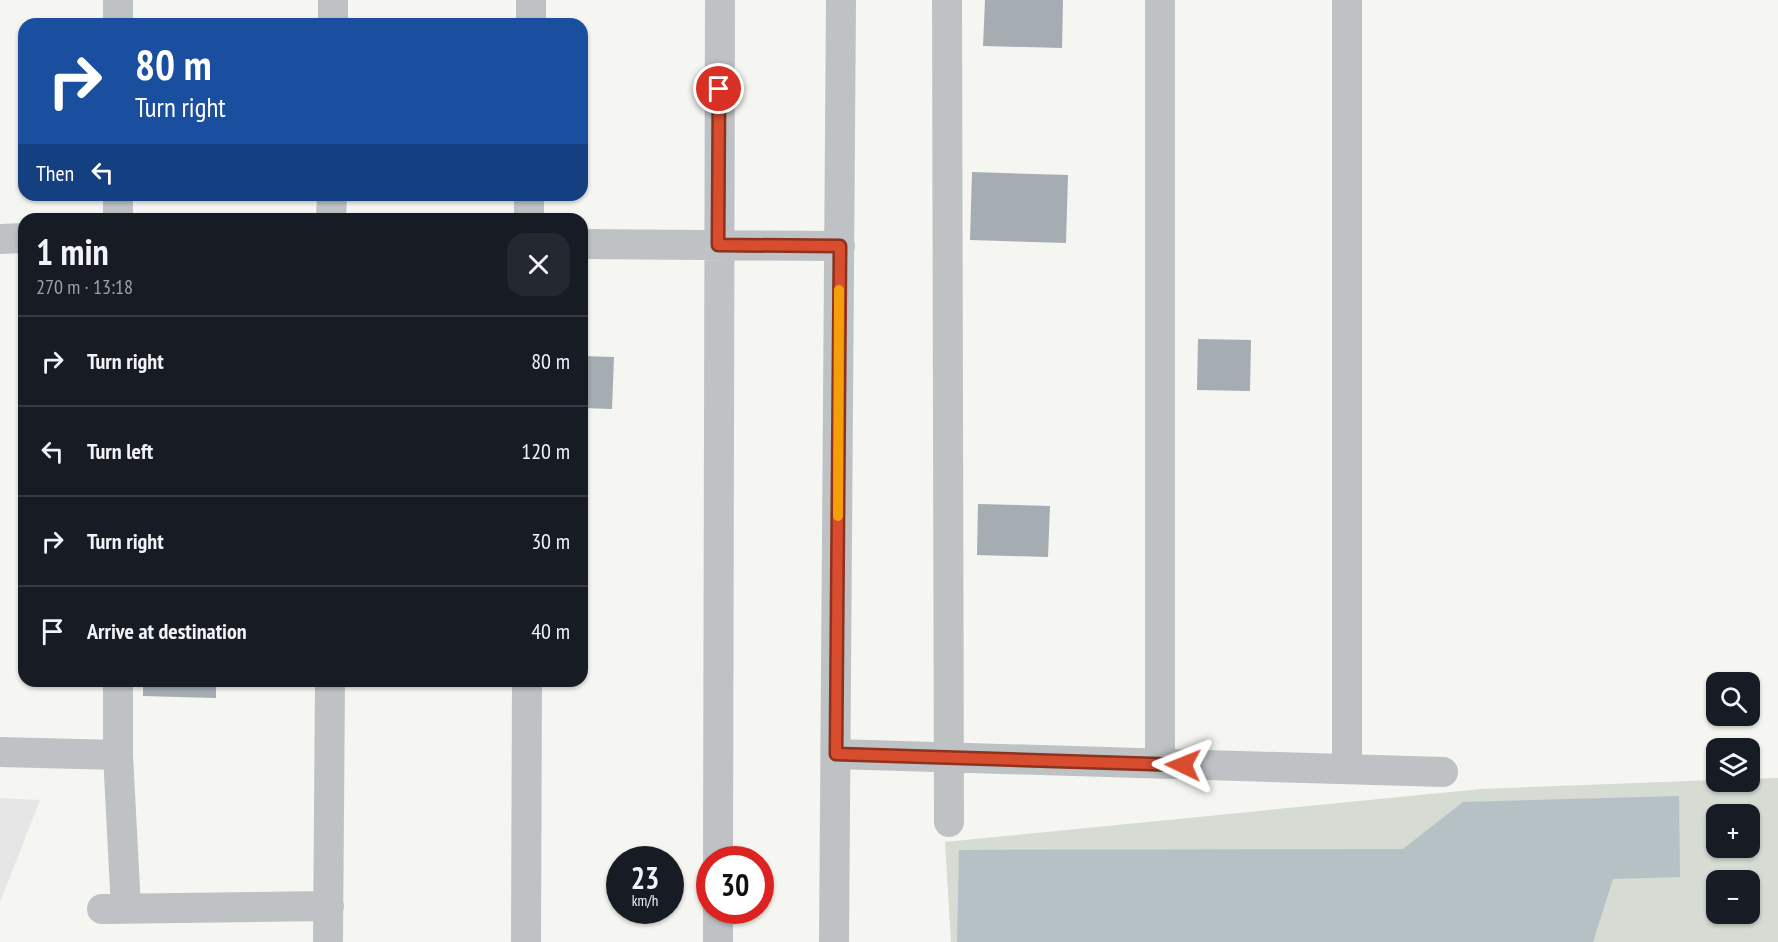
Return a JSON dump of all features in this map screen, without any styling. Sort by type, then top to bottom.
[{"type":"street","points":[[118,0],[118,18]]},
{"type":"street","points":[[333,0],[333,18]]},
{"type":"street","points":[[531,0],[531,18]]},
{"type":"street","points":[[718,846],[720,0]]},
{"type":"street","points":[[834,942],[842,0]]},
{"type":"street","points":[[947,0],[949,822]]},
{"type":"street","points":[[1160,0],[1160,764]]},
{"type":"street","points":[[1347,0],[1347,769]]},
{"type":"street","points":[[0,239],[18,238]]},
{"type":"street","points":[[588,244],[840,246]]},
{"type":"street","points":[[118,687],[114,908],[329,906]]},
{"type":"street","points":[[328,942],[330,687]]},
{"type":"street","points":[[526,942],[527,687]]},
{"type":"street","points":[[0,752],[118,755]]},
{"type":"street","points":[[836,754],[1443,772]]},
{"type":"street","points":[[718,924],[718,942]]},
{"type":"shaded area","points":[[1778,778],[1778,942],[951,942],[945,842],[1481,789],[1706,780],[1706,792],[1760,792],[1760,779]]},
{"type":"shaded area","points":[[1679,796],[1680,877],[1613,879],[1593,942],[957,942],[959,850],[1403,849],[1463,802]]},
{"type":"shaded area","points":[[0,798],[40,800],[0,902]]},
{"type":"building","points":[[985,0],[1063,0],[1062,48],[983,46]]},
{"type":"building","points":[[972,172],[1068,175],[1066,243],[970,240]]},
{"type":"building","points":[[1198,339],[1251,340],[1250,391],[1197,390]]},
{"type":"building","points":[[588,356],[614,357],[612,409],[588,408]]},
{"type":"building","points":[[978,504],[1050,506],[1048,557],[977,555]]},
{"type":"building","points":[[143,687],[216,687],[216,698],[143,696]]},
{"type":"slow traffic","points":[[838,516],[839,290]]},
{"type":"route","points":[[719,89],[718,245],[840,246],[836,754],[1183,765]]}]
